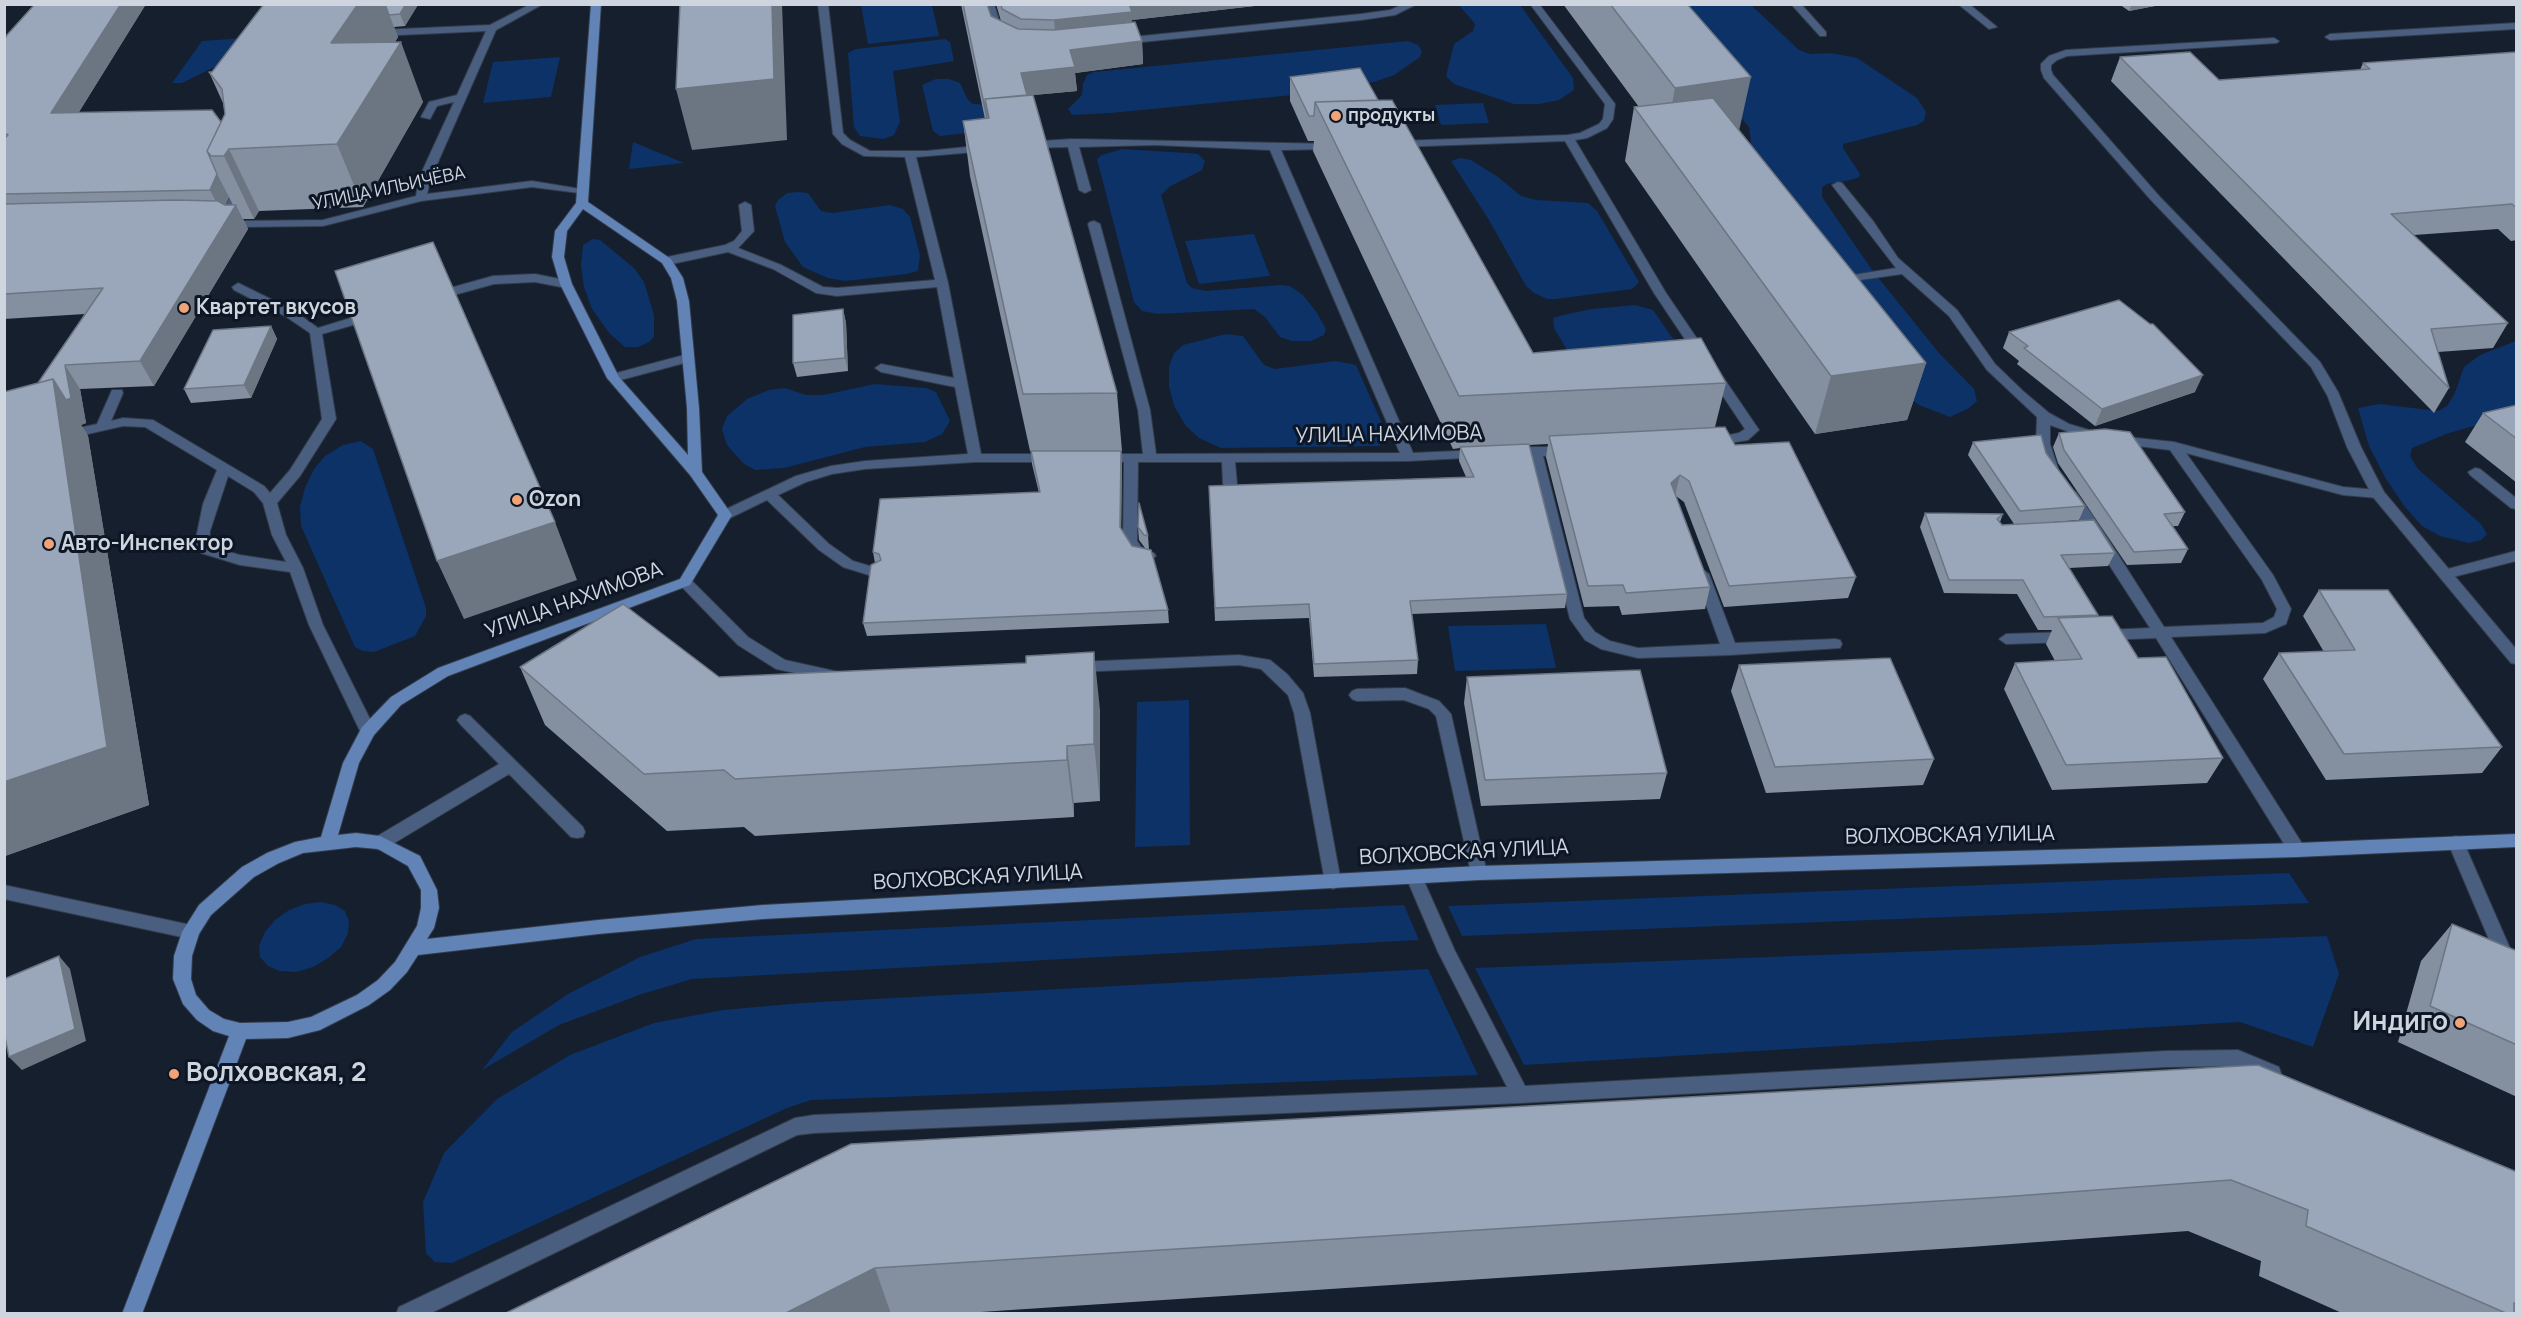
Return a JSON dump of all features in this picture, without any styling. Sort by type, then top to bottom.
[{"type":"main road","points":[[596,4],[583,198],[561,231],[558,257],[566,284],[613,378],[695,472],[725,515]]},
{"type":"main road","points":[[583,198],[667,261],[677,279],[683,301],[693,408],[695,472]]},
{"type":"main road","name":"УЛИЦА НАХИМОВА","points":[[328,842],[351,764],[368,731],[396,701],[443,672],[685,582],[725,515]]},
{"type":"main road","points":[[356,840],[380,843],[414,861],[429,890],[430,908],[425,928],[415,948],[384,985],[339,1013],[314,1024],[288,1030],[240,1031],[219,1025],[203,1015],[189,999],[182,979],[183,956],[191,932],[205,910],[225,890],[248,872],[273,858],[301,847],[356,840]]},
{"type":"main road","name":"ВОЛХОВСКАЯ УЛИЦА","points":[[415,948],[598,927],[763,912],[1479,873],[2297,850],[2517,841]]},
{"type":"main road","points":[[132,1314],[240,1031]]},
{"type":"street","points":[[372,33],[492,28],[539,4]]},
{"type":"street","points":[[823,4],[838,134],[846,142],[868,154],[910,155],[994,148]]},
{"type":"street","points":[[989,4],[999,36],[1008,42]]},
{"type":"street","points":[[1114,42],[1361,17],[1392,13],[1413,4]]},
{"type":"street","points":[[1389,145],[1568,138],[1583,136],[1603,126],[1608,119],[1610,104],[1534,4]]},
{"type":"street","points":[[1795,4],[1823,34]]},
{"type":"street","points":[[1962,4],[1992,27]]},
{"type":"street","points":[[2330,37],[2517,26]]},
{"type":"street","points":[[421,198],[425,178],[492,28]]},
{"type":"street","points":[[2274,41],[2066,53],[2053,58],[2046,64],[2046,70],[2048,76],[2155,198],[2316,365],[2332,392],[2354,447],[2378,494],[2517,658]]},
{"type":"street","points":[[426,117],[433,104],[462,98]]},
{"type":"street","points":[[1568,138],[1660,293],[1752,430],[1743,437],[1729,441],[1697,443]]},
{"type":"street","points":[[1072,142],[1085,190]]},
{"type":"street","points":[[1016,146],[1072,142],[1192,142],[1274,147],[1343,146]]},
{"type":"street","points":[[1274,147],[1408,457]]},
{"type":"street","points":[[910,155],[942,284],[975,458]]},
{"type":"street","name":"УЛИЦА ИЛЬИЧЁВА","points":[[246,176],[230,208],[228,215],[230,221],[323,223],[421,198],[532,184],[583,198]]},
{"type":"street","points":[[1838,185],[1904,270],[1953,313],[1991,367],[2044,416],[2083,434],[2174,446],[2238,461],[2343,491],[2378,494]]},
{"type":"street","points":[[667,261],[729,248],[738,243],[748,231],[746,205]]},
{"type":"street","points":[[1094,224],[1144,410],[1150,459]]},
{"type":"street","points":[[729,248],[777,267],[820,290],[837,292],[942,284]]},
{"type":"street","points":[[1857,278],[1904,270]]},
{"type":"street","points":[[428,298],[493,280],[535,278],[566,284]]},
{"type":"street","points":[[238,287],[289,313],[316,332],[328,419],[295,473],[270,502]]},
{"type":"street","points":[[316,332],[385,311]]},
{"type":"street","points":[[613,378],[688,358]]},
{"type":"street","points":[[881,368],[962,384]]},
{"type":"street","points":[[103,425],[117,393]]},
{"type":"street","points":[[2044,416],[2043,444],[2049,465],[2087,526],[2160,633],[2297,850]]},
{"type":"street","points":[[55,435],[103,425],[135,421],[148,423],[259,489],[270,502],[279,535],[296,568],[316,625],[368,731]]},
{"type":"street","points":[[2006,639],[2265,628],[2281,620],[2284,609],[2268,578],[2174,446]]},
{"type":"street","name":"УЛИЦА НАХИМОВА","points":[[1086,458],[1408,457],[1582,450]]},
{"type":"street","points":[[1535,451],[1577,619],[1590,636],[1606,645],[1630,653],[1835,644]]},
{"type":"street","points":[[725,515],[801,479],[831,470],[865,465],[975,458],[1064,458]]},
{"type":"street","points":[[1131,458],[1130,541],[1140,555],[1152,556]]},
{"type":"street","points":[[1228,459],[1230,484]]},
{"type":"street","points":[[224,468],[210,504],[203,531],[202,543],[206,550],[240,560],[296,568]]},
{"type":"street","points":[[2475,472],[2517,505]]},
{"type":"street","points":[[770,494],[824,547],[848,564],[875,572]]},
{"type":"street","points":[[1695,556],[1730,650]]},
{"type":"street","points":[[2445,574],[2517,556]]},
{"type":"street","points":[[685,582],[742,641],[781,665],[829,676],[853,675]]},
{"type":"street","points":[[1062,667],[1239,660],[1264,664],[1273,671],[1295,693],[1302,713],[1333,882]]},
{"type":"street","points":[[1358,695],[1405,694],[1434,705],[1443,714],[1479,873]]},
{"type":"street","points":[[465,720],[577,832]]},
{"type":"street","points":[[380,843],[510,765]]},
{"type":"street","points":[[2456,843],[2511,970],[2517,977]]},
{"type":"street","points":[[1414,877],[1447,952],[1520,1095]]},
{"type":"street","points":[[4,892],[191,932]]},
{"type":"street","points":[[406,1314],[795,1127],[814,1124],[1520,1095],[2166,1059],[2238,1058],[2286,1079]]},
{"type":"shaded area","points":[[861,5],[932,5],[939,36],[868,44]]},
{"type":"shaded area","points":[[1459,5],[1520,5],[1573,78],[1574,90],[1559,100],[1539,104],[1514,104],[1454,84],[1446,76],[1454,44],[1473,31],[1475,24]]},
{"type":"shaded area","points":[[1644,5],[1751,5],[1799,50],[1810,54],[1831,53],[1857,58],[1917,98],[1926,112],[1924,121],[1917,125],[1843,144],[1843,148],[1860,174],[1859,177],[1827,184],[1822,187],[1822,197],[1872,270],[1939,353],[1974,389],[1977,401],[1969,408],[1950,417],[1919,405],[1906,395],[1745,152],[1751,142],[1749,127]]},
{"type":"shaded area","points":[[259,37],[245,52],[182,83],[172,83],[202,41]]},
{"type":"shaded area","points":[[945,39],[950,42],[954,61],[893,71],[900,122],[894,135],[883,139],[860,136],[854,127],[848,53],[856,49]]},
{"type":"shaded area","points":[[1408,41],[1418,45],[1422,51],[1420,57],[1394,75],[1374,82],[1313,93],[1111,113],[1072,115],[1068,109],[1082,95],[1087,75],[1094,72]]},
{"type":"shaded area","points":[[560,57],[551,97],[483,103],[493,62]]},
{"type":"shaded area","points":[[936,79],[949,79],[960,83],[968,100],[973,104],[1031,107],[1037,110],[1041,119],[1034,125],[940,136],[933,131],[922,85]]},
{"type":"shaded area","points":[[1483,103],[1489,123],[1441,125],[1435,105]]},
{"type":"shaded area","points":[[633,142],[684,163],[629,169]]},
{"type":"shaded area","points":[[1122,149],[1198,154],[1205,161],[1202,170],[1169,187],[1161,195],[1187,283],[1192,288],[1206,291],[1290,286],[1303,295],[1317,313],[1326,329],[1324,335],[1311,341],[1292,341],[1280,337],[1265,317],[1254,309],[1158,314],[1142,311],[1134,302],[1097,159],[1102,155]]},
{"type":"shaded area","points":[[1460,158],[1471,160],[1498,177],[1521,196],[1536,200],[1588,203],[1597,211],[1639,282],[1632,289],[1556,299],[1547,299],[1534,293],[1526,286],[1489,220],[1451,161]]},
{"type":"shaded area","points":[[787,193],[808,193],[821,211],[832,213],[890,205],[903,209],[910,217],[920,255],[918,271],[845,281],[828,278],[803,267],[785,242],[775,206],[778,200]]},
{"type":"shaded area","points":[[1254,234],[1270,276],[1199,284],[1185,241]]},
{"type":"shaded area","points":[[593,239],[600,240],[634,268],[644,282],[654,315],[654,337],[649,342],[638,347],[625,347],[610,334],[592,309],[584,287],[581,265],[583,245]]},
{"type":"shaded area","points":[[1635,305],[1653,310],[1680,349],[1577,367],[1554,328],[1553,318],[1592,309]]},
{"type":"shaded area","points":[[1226,334],[1243,336],[1264,365],[1275,369],[1336,361],[1356,365],[1388,437],[1379,446],[1221,448],[1199,438],[1186,426],[1174,406],[1169,386],[1169,367],[1174,353],[1183,345]]},
{"type":"shaded area","points":[[2516,341],[2516,414],[2449,433],[2412,448],[2410,456],[2418,469],[2481,524],[2487,534],[2481,540],[2469,543],[2440,536],[2422,526],[2405,507],[2386,479],[2369,446],[2358,408],[2379,404],[2438,411],[2447,406],[2455,393],[2464,367],[2480,355]]},
{"type":"shaded area","points":[[875,384],[926,388],[936,392],[950,421],[942,434],[925,442],[865,447],[784,468],[755,470],[744,464],[727,445],[722,429],[727,416],[747,399],[769,390],[785,388],[806,395],[823,395]]},
{"type":"shaded area","points":[[361,441],[373,449],[426,608],[426,616],[415,636],[374,652],[363,651],[355,647],[301,526],[300,507],[305,488],[314,469],[325,456],[343,445]]},
{"type":"shaded area","points":[[1546,624],[1556,668],[1455,671],[1448,626]]},
{"type":"shaded area","points":[[1189,700],[1190,845],[1135,847],[1137,702]]},
{"type":"shaded area","points":[[2289,873],[2309,903],[1462,936],[1448,906]]},
{"type":"shaded area","points":[[321,902],[335,905],[345,911],[349,921],[348,933],[341,947],[313,967],[296,972],[280,971],[268,966],[260,957],[259,946],[265,932],[275,920],[289,910],[305,904]]},
{"type":"shaded area","points":[[1404,905],[1419,940],[692,979],[642,994],[559,1025],[482,1070],[512,1032],[568,994],[640,957],[696,939]]},
{"type":"shaded area","points":[[2327,936],[2339,974],[2313,1047],[2240,1022],[1524,1065],[1475,968]]},
{"type":"shaded area","points":[[1428,969],[1478,1075],[811,1100],[787,1108],[452,1263],[435,1262],[426,1253],[423,1202],[444,1153],[497,1099],[570,1055],[654,1023],[723,1010],[802,1003]]},
{"type":"building","points":[[35,4],[121,4],[51,113],[212,110],[221,122],[207,151],[217,174],[210,190],[4,194],[4,139],[8,135],[4,133],[4,40]]},
{"type":"building","points":[[264,4],[358,4],[331,43],[401,42],[337,144],[229,149],[224,156],[211,156],[207,151],[225,114],[222,89],[209,72],[212,72]]},
{"type":"building","points":[[385,4],[406,4],[400,14],[389,15]]},
{"type":"building","points":[[680,4],[772,4],[774,79],[676,89]]},
{"type":"building","points":[[963,4],[987,4],[991,16],[1018,29],[1054,30],[1135,22],[1142,41],[1070,50],[1075,67],[1021,73],[1027,95],[985,99],[987,118]]},
{"type":"building","points":[[1001,4],[1129,4],[1132,12],[1054,20],[1021,19],[1002,9]]},
{"type":"building","points":[[1610,4],[1687,4],[1751,77],[1675,88]]},
{"type":"building","points":[[2190,52],[2219,80],[2370,69],[2363,63],[2517,52],[2517,208],[2512,204],[2391,214],[2508,323],[2431,329],[2449,388],[2120,57]]},
{"type":"building","points":[[1360,68],[1378,100],[1315,102],[1314,116],[1309,116],[1290,77]]},
{"type":"building","points":[[1033,95],[1117,393],[1023,394],[963,121],[989,118],[985,99]]},
{"type":"building","points":[[1713,98],[1926,363],[1831,376],[1634,107]]},
{"type":"building","points":[[1392,100],[1533,353],[1701,338],[1726,383],[1459,396],[1315,102]]},
{"type":"building","points":[[218,201],[225,205],[236,205],[140,361],[65,365],[71,398],[66,400],[53,379],[38,383],[103,288],[4,294],[4,204]]},
{"type":"building","points":[[433,242],[555,522],[437,561],[335,271]]},
{"type":"building","points":[[2119,300],[2153,324],[2203,375],[2102,409],[2024,348],[2028,346],[2009,332]]},
{"type":"building","points":[[843,309],[845,358],[793,363],[793,315]]},
{"type":"building","points":[[271,326],[244,385],[184,389],[213,330]]},
{"type":"building","points":[[53,379],[107,747],[4,782],[4,392]]},
{"type":"building","points":[[2517,405],[2517,439],[2483,413]]},
{"type":"building","points":[[1725,427],[1735,445],[1789,442],[1856,577],[1729,586],[1689,481],[1680,475],[1671,483],[1710,587],[1626,593],[1623,585],[1588,586],[1549,436]]},
{"type":"building","points":[[2105,429],[2130,432],[2185,512],[2164,514],[2188,549],[2134,552],[2064,450],[2059,433]]},
{"type":"building","points":[[2041,435],[2046,453],[2085,506],[2020,511],[1973,442]]},
{"type":"building","points":[[1529,444],[1567,594],[1410,601],[1418,660],[1314,664],[1309,604],[1215,608],[1209,486],[1474,477],[1460,447]]},
{"type":"building","points":[[1031,451],[1121,451],[1120,527],[1132,546],[1151,550],[1168,610],[863,623],[871,565],[881,560],[879,554],[873,552],[880,499],[1040,492]]},
{"type":"building","points":[[1139,503],[1148,536],[1144,535],[1138,527]]},
{"type":"building","points":[[1925,513],[2003,514],[1997,519],[2002,525],[2094,520],[2115,553],[2061,555],[2098,615],[2044,617],[2023,580],[1949,580]]},
{"type":"building","points":[[2319,590],[2388,590],[2502,747],[2344,754],[2279,653],[2355,650]]},
{"type":"building","points":[[623,604],[719,677],[1026,663],[1026,656],[1094,652],[1094,744],[1067,746],[1067,760],[735,779],[724,770],[644,774],[520,667]]},
{"type":"building","points":[[2112,616],[2138,658],[2166,657],[2223,758],[2066,765],[2015,663],[2082,659],[2058,618]]},
{"type":"building","points":[[1890,658],[1934,759],[1775,767],[1739,665]]},
{"type":"building","points":[[1640,670],[1667,773],[1485,780],[1467,677]]},
{"type":"building","points":[[2452,924],[2517,951],[2517,1045],[2430,1006]]},
{"type":"building","points":[[59,956],[75,1029],[9,1057],[4,1032],[4,979]]},
{"type":"building","points":[[2258,1065],[2517,1172],[2517,1304],[2514,1303],[2514,1314],[2508,1314],[2306,1226],[2308,1210],[2231,1180],[2002,1197],[875,1268],[784,1314],[504,1314],[851,1144]]},
{"type":"place","name":"продукты","points":[[1336,116]]},
{"type":"place","name":"Квартет вкусов","points":[[184,308]]},
{"type":"place","name":"Ozon","points":[[517,500]]},
{"type":"place","name":"Авто-Инспектор","points":[[49,544]]},
{"type":"place","name":"Индиго","points":[[2460,1023]]},
{"type":"place","name":"Волховская, 2","points":[[174,1074]]}]
